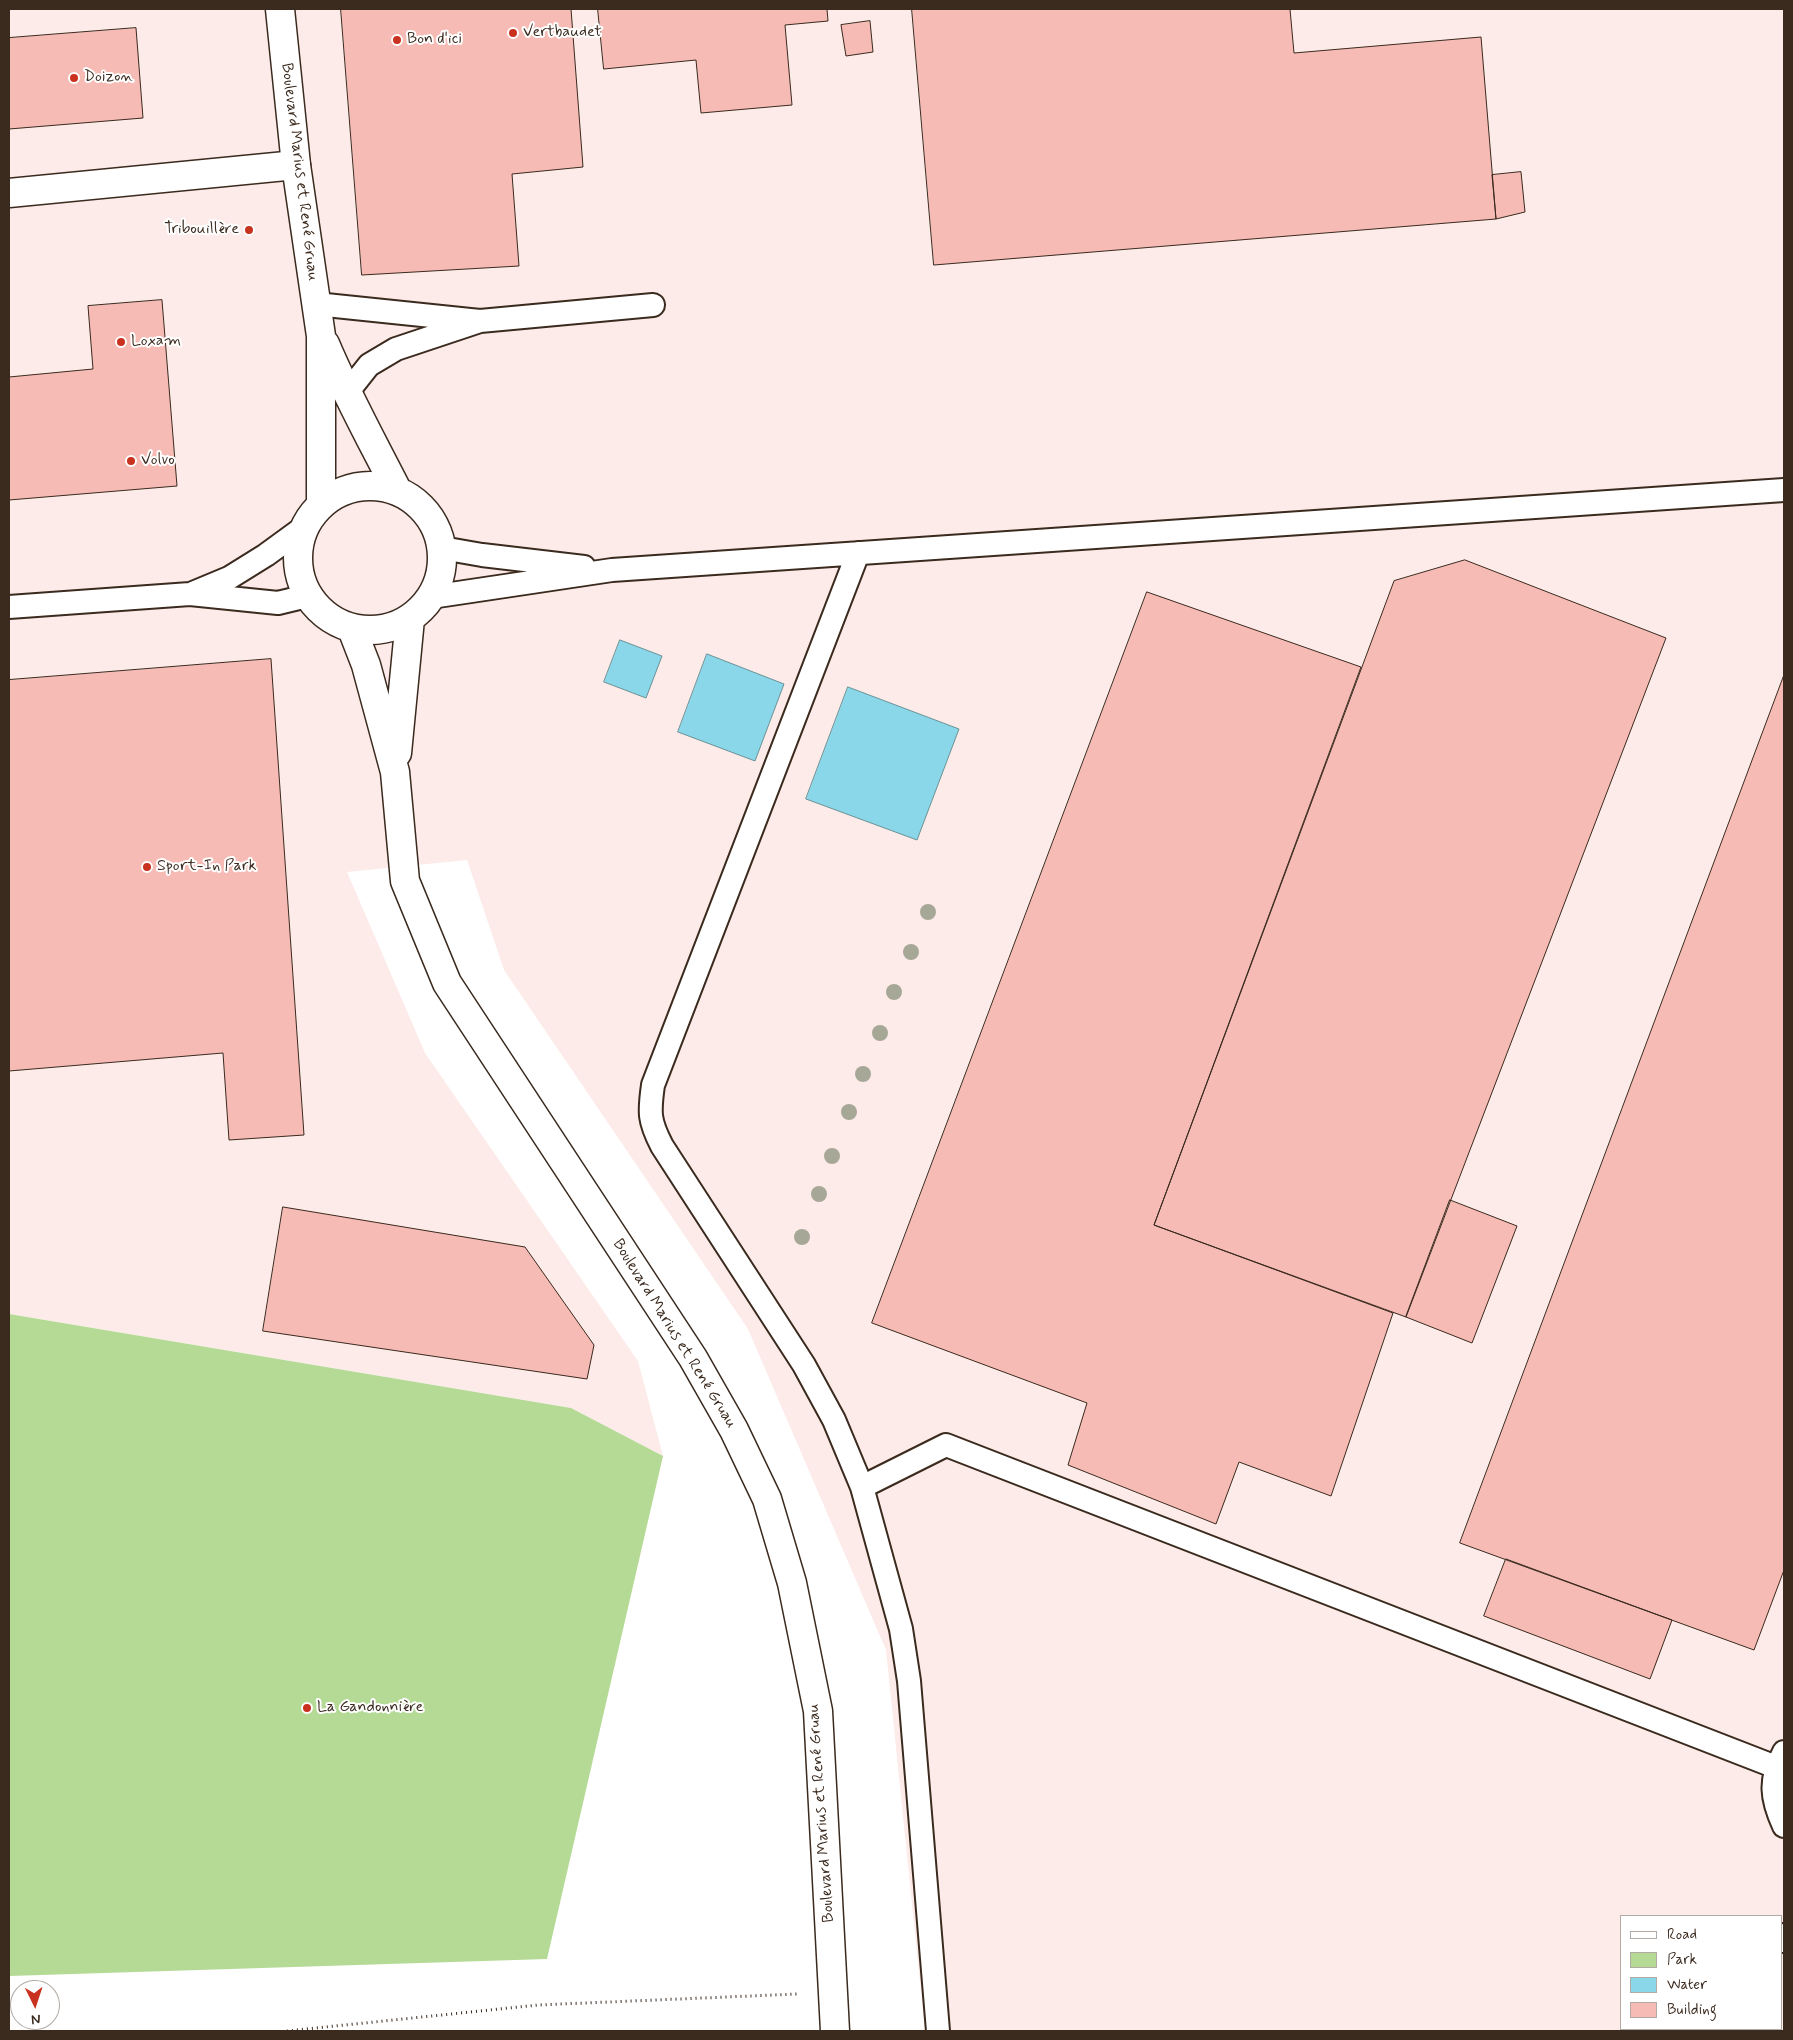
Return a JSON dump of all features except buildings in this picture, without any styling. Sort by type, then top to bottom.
[{"type":"main road","name":"Boulevard Marius et René Gruau","points":[[280,9],[296,164],[321,336],[321,503]]},
{"type":"main road","points":[[9,193],[296,164]]},
{"type":"main road","name":"Boulevard Marius et René Gruau","points":[[321,336],[346,394],[397,490]]},
{"type":"main road","points":[[370,485],[397,490],[414,499],[428,512],[438,530],[442,548],[441,574],[431,598],[410,619],[382,630],[352,629],[326,617],[307,596],[296,563],[303,528],[321,503],[344,489],[370,485]]},
{"type":"main road","name":"Boulevard Marius et René Gruau","points":[[395,772],[410,619]]},
{"type":"main road","name":"Boulevard Marius et René Gruau","points":[[352,629],[366,665],[395,772],[405,881],[447,983],[693,1358],[734,1430],[767,1499],[792,1583],[818,1711],[835,2031]]},
{"type":"lane","points":[[316,304],[480,321],[653,305]]},
{"type":"lane","points":[[346,394],[369,365],[396,349],[480,321]]},
{"type":"lane","points":[[431,598],[612,570],[1784,490]]},
{"type":"lane","points":[[190,594],[229,578],[266,555],[303,528]]},
{"type":"lane","points":[[442,548],[482,555],[612,570]]},
{"type":"lane","points":[[858,553],[653,1084],[650,1106],[651,1126],[662,1146],[804,1365],[834,1420],[862,1487],[901,1629],[909,1682],[938,2031]]},
{"type":"lane","points":[[9,607],[190,594],[278,603],[307,596]]},
{"type":"lane","points":[[862,1487],[946,1445],[1780,1760],[1773,1787],[1775,1807],[1784,1826]]},
{"type":"path","points":[[287,2031],[538,2005],[833,1992]]},
{"type":"shaded area","points":[[9,9],[1784,9],[1784,2031],[925,2031],[886,1650],[748,1329],[504,970],[467,860],[347,872],[425,1053],[638,1361],[663,1456],[571,1408],[9,1314]]},
{"type":"green space","name":"La Gandonnière","points":[[9,1314],[571,1408],[663,1456],[547,1959],[9,1976]]},
{"type":"water","points":[[620,640],[662,656],[646,698],[604,682]]},
{"type":"water","points":[[707,654],[784,684],[755,761],[678,732]]},
{"type":"water","points":[[848,687],[959,729],[917,840],[806,799]]},
{"type":"place","name":"Vertbaudet","points":[[513,33]]},
{"type":"place","name":"Bon d'ici","points":[[397,40]]},
{"type":"place","name":"Doizon","points":[[74,78]]},
{"type":"place","name":"Tribouillère","points":[[249,230]]},
{"type":"place","name":"Loxam","points":[[121,342]]},
{"type":"place","name":"Volvo","points":[[131,461]]},
{"type":"place","name":"Sport-In Park","points":[[147,867]]},
{"type":"place","name":"La Gandonnière","points":[[307,1708]]}]
